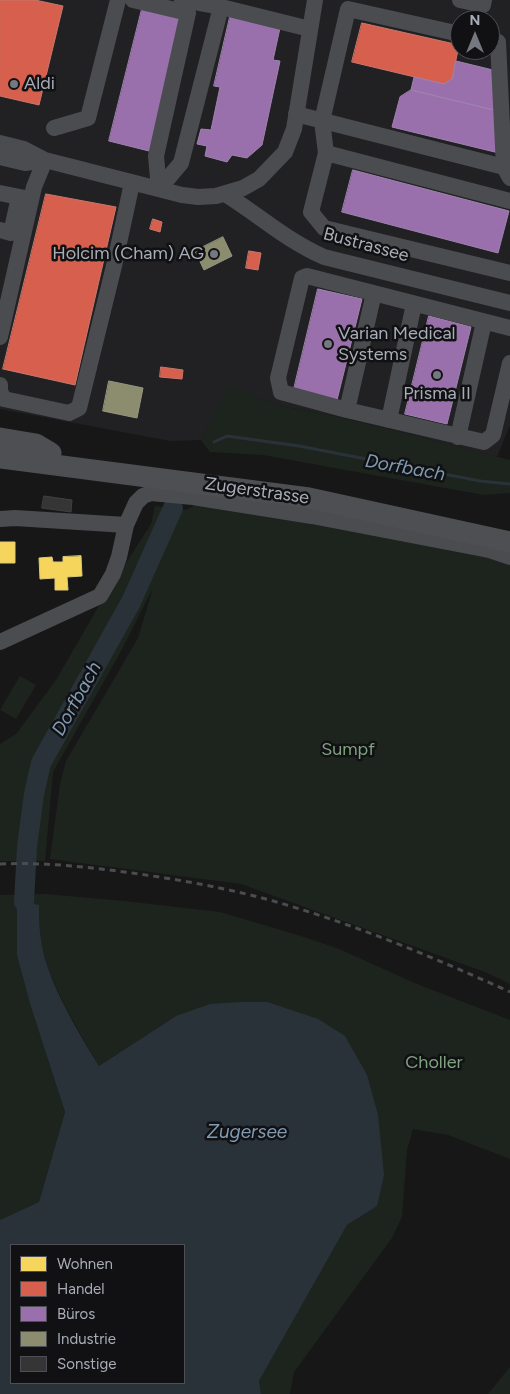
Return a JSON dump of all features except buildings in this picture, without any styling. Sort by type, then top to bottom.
[{"type":"main road","points":[[0,438],[36,444],[51,453]]},
{"type":"main road","name":"Zugerstrasse","points":[[0,445],[310,488],[458,516],[510,528]]},
{"type":"main road","name":"Zugerstrasse","points":[[0,458],[310,498],[510,542]]},
{"type":"street","points":[[54,128],[88,118],[118,0]]},
{"type":"street","points":[[133,0],[188,13],[156,156],[158,189]]},
{"type":"street","points":[[182,0],[221,7],[310,29]]},
{"type":"street","points":[[0,143],[24,149],[45,160],[132,183],[198,197],[225,194],[243,188],[259,179],[285,152],[294,129],[315,0]]},
{"type":"street","points":[[460,0],[483,4],[484,0]]},
{"type":"street","points":[[158,189],[181,163],[221,7]]},
{"type":"street","points":[[450,32],[348,9],[322,121],[326,154],[311,212],[324,228],[510,273]]},
{"type":"street","points":[[296,114],[507,172],[499,60]]},
{"type":"street","points":[[326,154],[510,201]]},
{"type":"street","points":[[0,157],[25,163],[45,160]]},
{"type":"street","points":[[0,230],[10,233],[25,198],[34,187],[45,160]]},
{"type":"street","points":[[0,385],[0,391],[4,400],[69,413],[79,408],[112,275],[132,183]]},
{"type":"street","points":[[0,193],[25,198]]},
{"type":"street","name":"Bustrassee","points":[[225,194],[296,244],[324,257],[510,303]]},
{"type":"street","points":[[0,337],[25,198]]},
{"type":"street","points":[[510,328],[307,276],[302,278],[278,378],[280,392],[347,410],[484,442],[493,435],[510,363]]},
{"type":"street","points":[[347,410],[374,293]]},
{"type":"street","points":[[389,420],[414,304]]},
{"type":"street","points":[[458,437],[484,322]]},
{"type":"street","name":"Zugerstrasse","points":[[126,525],[136,502],[143,496],[151,493],[194,497],[312,516],[489,550],[510,557]]},
{"type":"street","points":[[0,519],[15,518],[126,525],[113,574],[100,596],[64,610],[0,642]]},
{"type":"shaded area","points":[[0,0],[510,0],[510,425],[497,457],[339,417],[276,405],[229,386],[201,440],[170,441],[0,409]]},
{"type":"green space","points":[[229,385],[276,405],[339,417],[510,460],[510,493],[484,495],[263,455],[210,452],[201,440]]},
{"type":"green space","name":"Sumpf","points":[[195,505],[290,516],[473,552],[510,564],[510,984],[485,972],[241,884],[50,859],[60,784],[66,761],[138,638],[153,588],[121,651],[53,772],[45,861],[0,861],[0,744],[16,734],[56,680],[100,604],[151,524],[155,506],[186,510]]},
{"type":"green space","points":[[20,676],[36,685],[16,719],[0,710]]},
{"type":"green space","name":"Choller","points":[[45,894],[220,912],[339,949],[417,984],[510,1020],[510,1159],[448,1135],[413,1129],[407,1150],[402,1217],[392,1238],[294,1372],[290,1394],[261,1394],[259,1381],[347,1225],[376,1206],[176,1016],[99,1066],[70,1015],[51,975],[41,941],[39,905],[32,1010],[65,1112],[39,1202],[0,1220],[0,895]]},
{"type":"green space","points":[[510,1367],[510,1394],[488,1394]]},
{"type":"water","name":"Zugersee","points":[[24,902],[39,905],[41,941],[56,989],[99,1066],[176,1016],[210,1004],[267,1002],[318,1019],[345,1036],[367,1075],[378,1115],[384,1175],[377,1206],[347,1225],[259,1381],[261,1394],[0,1394],[0,1220],[39,1202],[65,1112],[32,1010],[17,955],[17,904]]},
{"type":"waterway","name":"Dorfbach","points":[[214,442],[227,436],[299,446],[480,481],[510,484]]},
{"type":"waterway","name":"Dorfbach","points":[[24,902],[27,847],[34,794],[41,763],[131,602],[173,508]]},
{"type":"railway","points":[[0,864],[50,864],[99,869],[207,885],[244,893],[368,932],[510,992]]},
{"type":"place","name":"Aldi","points":[[14,84]]},
{"type":"place","name":"Holcim (Cham) AG","points":[[214,254]]},
{"type":"place","name":"Varian Medical Systems","points":[[328,344]]},
{"type":"place","name":"Prisma II","points":[[437,375]]}]
